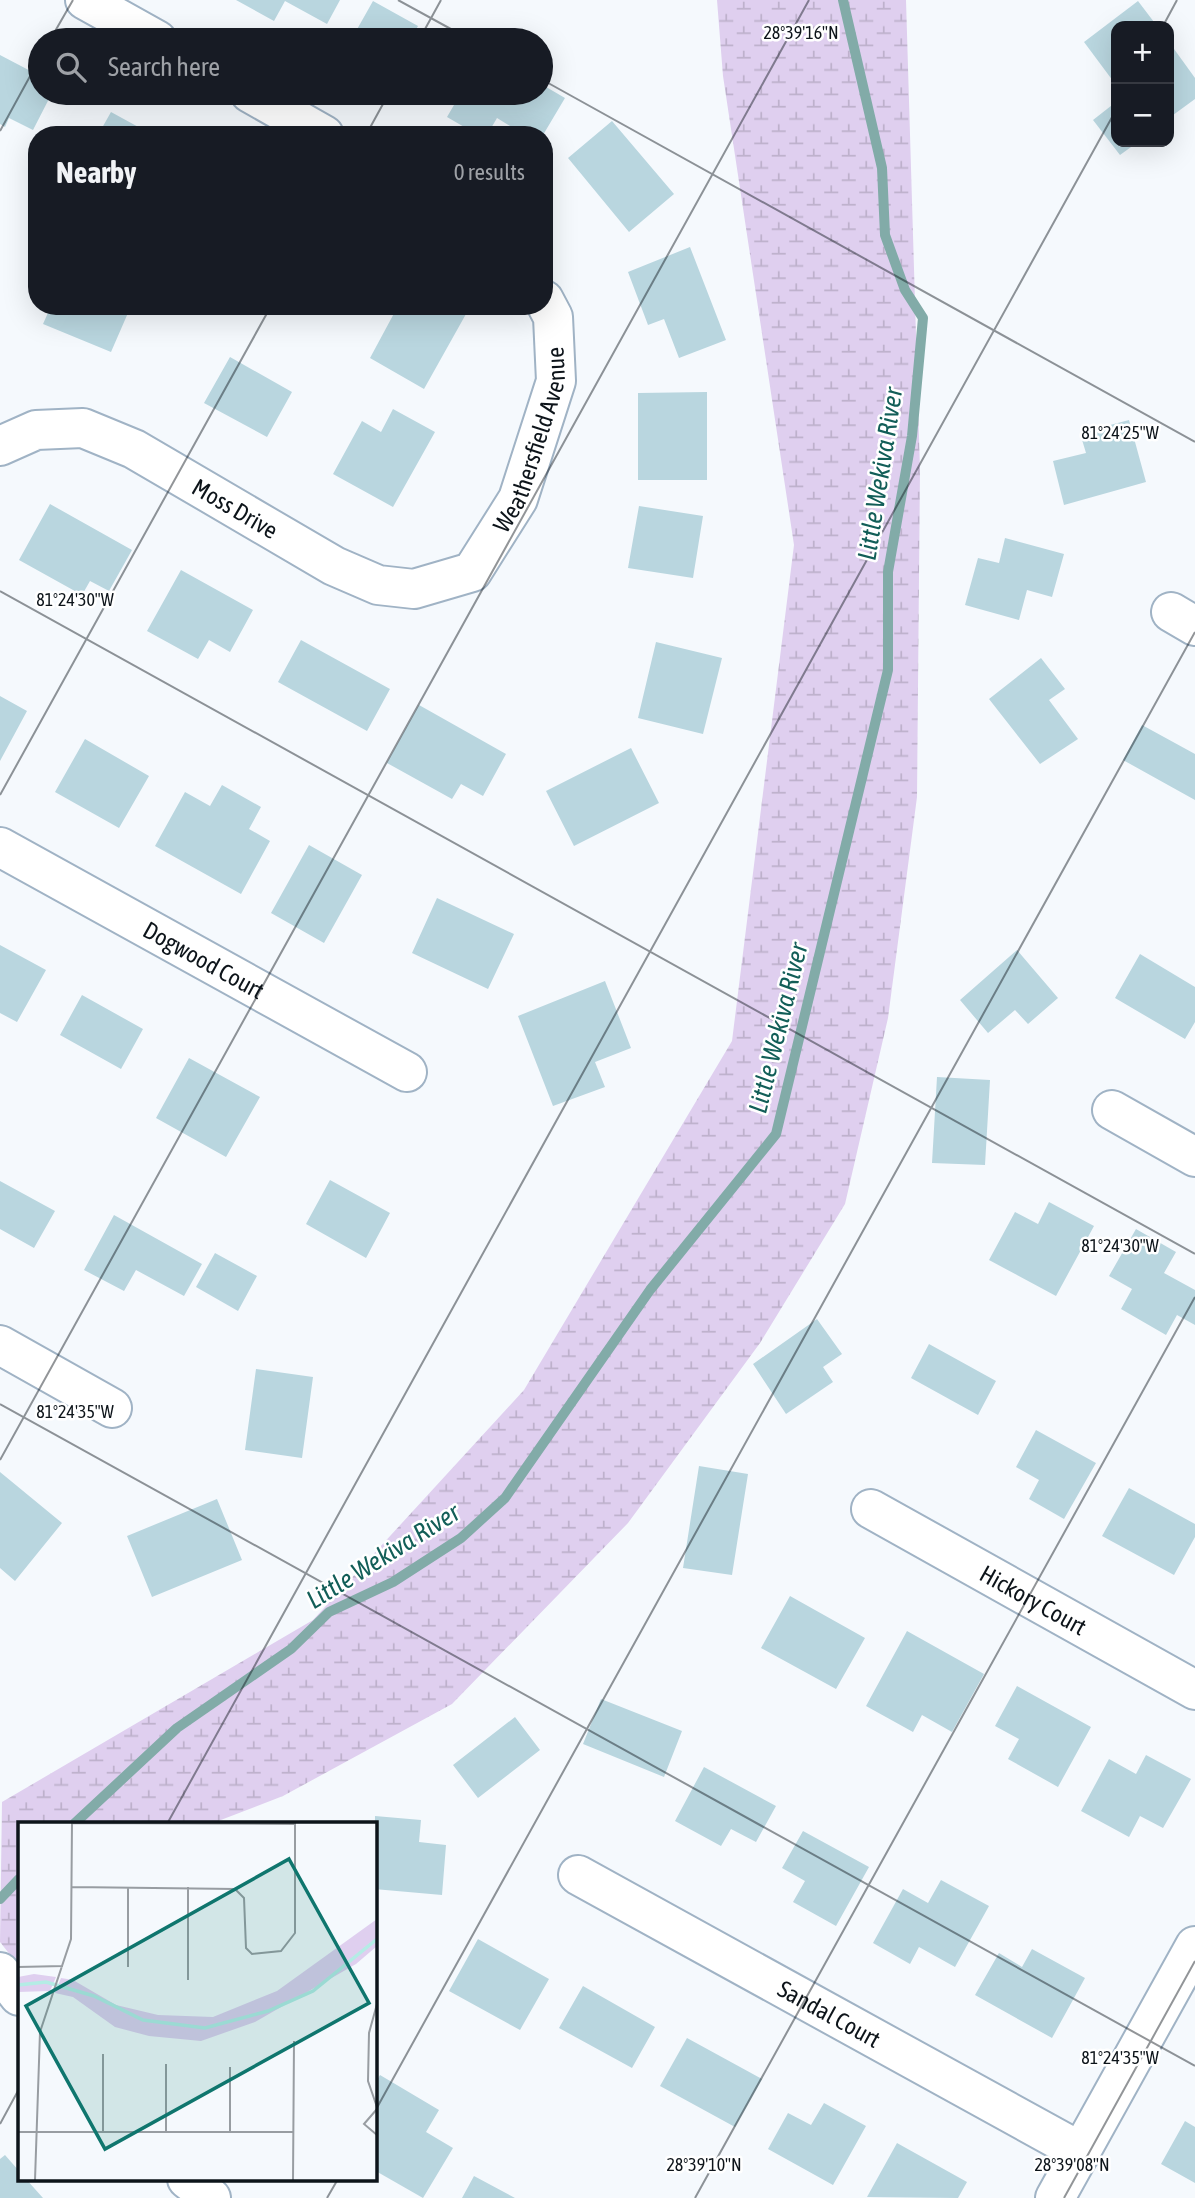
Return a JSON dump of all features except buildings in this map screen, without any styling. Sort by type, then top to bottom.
[{"type":"street","points":[[85,0],[135,28]]},
{"type":"street","points":[[271,105],[308,126]]},
{"type":"street","name":"Weathersfield Avenue","points":[[472,572],[518,499],[556,381],[552,315]]},
{"type":"street","name":"Moss Drive","points":[[0,446],[36,430],[83,428],[134,449],[334,566],[378,585],[414,589],[472,572]]},
{"type":"street","name":"Dogwood Court","points":[[0,847],[407,1072]]},
{"type":"street","points":[[1112,1110],[1195,1157]]},
{"type":"street","points":[[0,1345],[112,1408]]},
{"type":"street","name":"Hickory Court","points":[[871,1509],[1195,1690]]},
{"type":"street","name":"Sandal Court","points":[[578,1875],[1081,2152]]},
{"type":"street","points":[[1055,2198],[1195,1946]]},
{"type":"street","points":[[0,1972],[18,1995]]},
{"type":"street","points":[[188,2180],[211,2198]]},
{"type":"green space","points":[[717,0],[906,0],[920,470],[917,797],[888,1018],[845,1204],[760,1343],[628,1523],[452,1704],[283,1796],[216,1822],[18,1822],[18,1965],[0,1942],[2,1802],[313,1620],[524,1390],[732,1041],[794,545],[723,76]]},
{"type":"waterway","name":"Little Wekiva River","points":[[76,1822],[177,1728],[291,1649],[329,1612],[393,1582],[461,1538],[505,1498],[650,1290],[776,1134],[888,670],[888,572],[912,436],[923,318],[905,290],[885,235],[882,168],[843,0]]},
{"type":"waterway","name":"Little Wekiva River","points":[[0,1899],[18,1880]]}]
